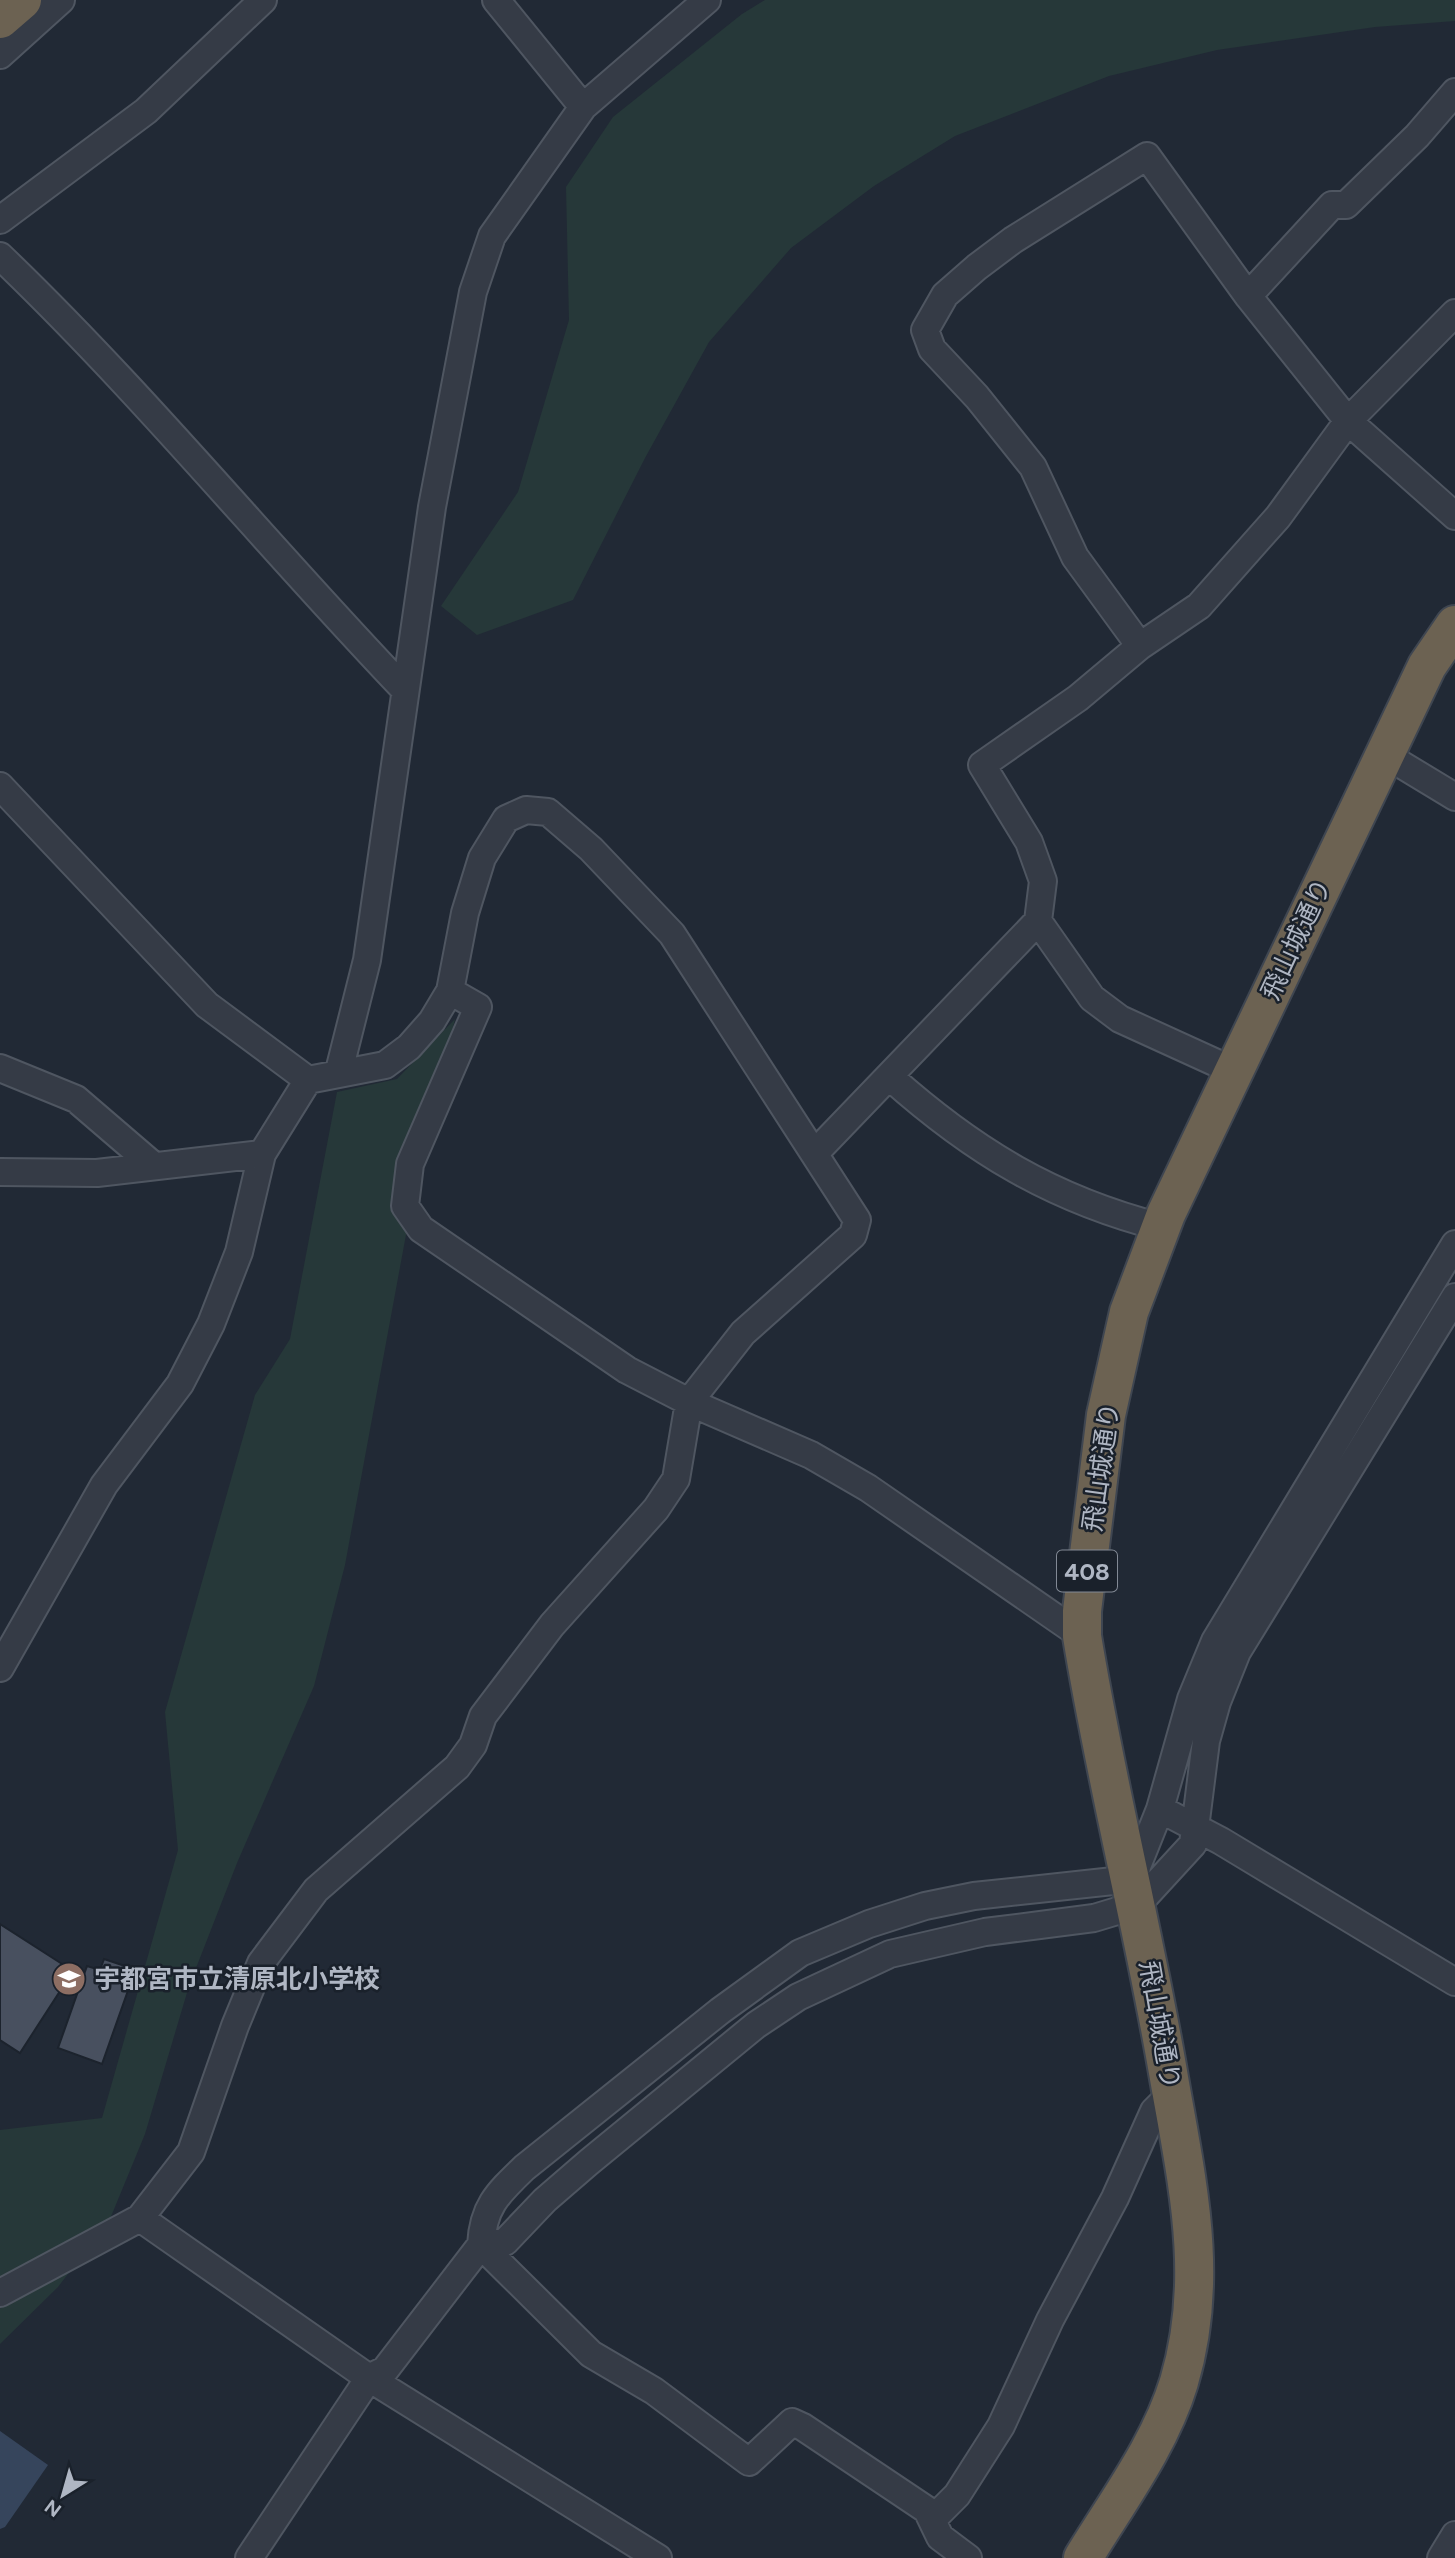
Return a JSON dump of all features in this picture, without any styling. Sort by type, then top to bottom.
[{"type":"highway","points":[[0,19],[22,0]]},
{"type":"highway","name":"飛山城通り","points":[[1083,2558],[1161,2428],[1179,2381],[1196,2302],[1194,2223],[1135,1892],[1082,1636],[1082,1611],[1106,1415],[1129,1312],[1161,1227],[1384,754],[1427,666],[1455,625]]},
{"type":"street","points":[[0,55],[61,0]]},
{"type":"street","points":[[0,220],[146,111],[262,0]]},
{"type":"street","points":[[496,0],[583,107]]},
{"type":"street","points":[[339,1072],[367,960],[432,507],[473,292],[492,236],[583,107],[707,0]]},
{"type":"street","points":[[1248,296],[1332,205],[1346,205],[1417,136],[1455,92]]},
{"type":"street","points":[[1140,646],[1075,557],[1033,467],[977,397],[932,349],[925,330],[945,295],[978,267],[1013,240],[1147,156],[1248,296],[1348,421],[1455,516]]},
{"type":"street","points":[[0,256],[68,321],[335,617],[405,690]]},
{"type":"street","points":[[815,1153],[1038,921],[1043,881],[1029,842],[982,765],[1078,698],[1140,646],[1199,606],[1278,516],[1348,421],[1455,313]]},
{"type":"street","points":[[1384,754],[1455,797]]},
{"type":"street","points":[[0,786],[207,1005],[308,1080]]},
{"type":"street","points":[[0,1668],[104,1485],[180,1384],[211,1324],[239,1252],[262,1154],[308,1080],[385,1065],[409,1047],[432,1021],[450,991],[465,913],[482,858],[506,819],[526,810],[548,812],[591,849],[672,934],[857,1220],[853,1235],[743,1333],[689,1402],[676,1479],[656,1509],[552,1625],[483,1716],[473,1745],[457,1767],[316,1890],[261,1963],[235,2026],[191,2152],[140,2218],[34,2272],[0,2293]]},
{"type":"street","points":[[1038,921],[1092,998],[1120,1018],[1234,1071]]},
{"type":"street","points":[[450,991],[478,1007],[410,1164],[405,1206],[421,1229],[627,1370],[689,1402],[811,1455],[867,1488],[1082,1636]]},
{"type":"street","points":[[0,1068],[76,1099],[154,1166]]},
{"type":"street","points":[[890,1077],[971,1144],[1068,1197],[1161,1227]]},
{"type":"street","points":[[0,1172],[97,1173],[262,1154]]},
{"type":"street","points":[[1135,1892],[1191,1699],[1215,1641],[1455,1244]]},
{"type":"street","points":[[481,2245],[505,2242],[545,2200],[589,2162],[756,2025],[798,1997],[846,1972],[900,1952],[985,1932],[1094,1918],[1135,1892],[1193,1844],[1206,1741],[1217,1702],[1237,1652],[1455,1297]]},
{"type":"street","points":[[1160,1809],[1221,1841],[1455,1982]]},
{"type":"street","points":[[249,2558],[369,2378],[385,2370],[481,2245],[482,2221],[489,2206],[524,2168],[720,2011],[800,1953],[869,1924],[925,1906],[974,1896],[1135,1892]]},
{"type":"street","points":[[933,2519],[957,2495],[1000,2427],[1050,2320],[1115,2198],[1154,2111],[1171,2093]]},
{"type":"street","points":[[140,2218],[369,2378],[658,2558]]},
{"type":"street","points":[[481,2245],[591,2354],[654,2391],[749,2462],[792,2422],[927,2510],[940,2537],[968,2558]]},
{"type":"street","points":[[0,2311],[34,2272]]},
{"type":"street","points":[[1441,2558],[1455,2535]]},
{"type":"shaded area","points":[[765,0],[1455,0],[1455,21],[1375,27],[1217,50],[1109,76],[955,136],[874,186],[791,248],[709,342],[645,458],[573,600],[477,635],[441,606],[518,492],[569,320],[566,187],[613,117],[742,14]]},
{"type":"shaded area","points":[[455,1019],[415,1186],[345,1565],[314,1686],[237,1863],[189,1986],[145,2134],[110,2219],[58,2287],[0,2344],[0,2130],[102,2118],[178,1850],[165,1712],[255,1395],[290,1339],[337,1092],[397,1079]]},
{"type":"water","points":[[0,2431],[48,2465],[5,2527],[0,2529]]},
{"type":"building","points":[[0,1924],[73,1971],[20,2053],[0,2040]]},
{"type":"building","points":[[104,1959],[125,1966],[121,1978],[131,1982],[102,2064],[58,2048],[87,1966],[100,1970]]},
{"type":"place","name":"宇都宮市立清原北小学校","points":[[69,1979]]}]
